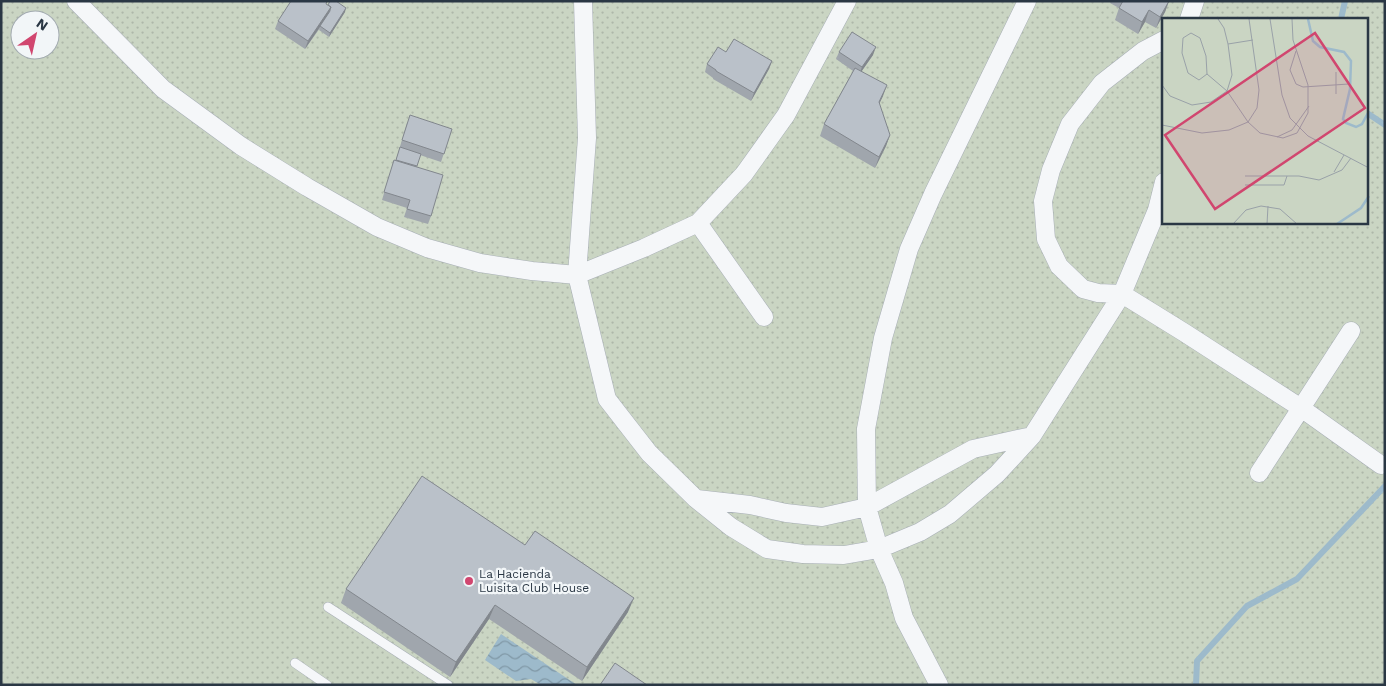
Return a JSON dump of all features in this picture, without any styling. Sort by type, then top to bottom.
[{"type":"street","points":[[76,1],[164,89],[242,146],[377,227],[427,248],[480,263],[532,271],[577,274],[644,248],[698,223],[744,174],[786,115],[847,1]]},
{"type":"street","points":[[583,1],[587,138],[577,274],[608,398],[649,453],[696,499],[730,528],[767,549],[803,554],[844,555],[879,549],[920,532],[950,514],[997,474],[1032,436],[1122,294],[1157,210],[1162,190]]},
{"type":"street","points":[[939,685],[904,618],[894,583],[879,549],[867,507],[866,429],[883,338],[910,249],[932,194],[1027,1]]},
{"type":"street","points":[[1190,18],[1195,1]]},
{"type":"street","points":[[1162,41],[1143,51],[1102,83],[1070,124],[1051,170],[1043,201],[1046,239],[1059,266],[1083,289],[1098,293],[1122,294],[1302,408],[1380,465]]},
{"type":"street","points":[[698,223],[764,317]]},
{"type":"street","points":[[1259,473],[1351,331]]},
{"type":"street","points":[[696,499],[750,505],[786,513],[822,517],[867,507],[973,449],[1032,436]]},
{"type":"lane","points":[[328,607],[448,685]]},
{"type":"lane","points":[[295,663],[327,685]]},
{"type":"green space","points":[[1,1],[1385,1],[1385,685],[1,685]]},
{"type":"water","points":[[501,634],[577,685],[541,685],[531,679],[516,681],[485,660]]},
{"type":"building","points":[[291,1],[327,1],[326,4],[331,7],[308,41],[278,21]]},
{"type":"building","points":[[330,1],[336,1],[346,8],[330,33],[320,26],[330,11],[331,7],[328,5]]},
{"type":"building","points":[[1123,1],[1169,1],[1160,17],[1149,10],[1142,22],[1119,8]]},
{"type":"building","points":[[852,32],[876,47],[862,67],[839,52]]},
{"type":"building","points":[[734,39],[772,61],[754,93],[707,64],[718,47],[726,52]]},
{"type":"building","points":[[855,68],[887,85],[879,102],[890,135],[879,157],[824,124]]},
{"type":"building","points":[[410,115],[452,129],[444,154],[402,140]]},
{"type":"building","points":[[400,147],[421,154],[417,166],[396,160]]},
{"type":"building","points":[[394,160],[443,175],[431,216],[407,209],[410,200],[384,192]]},
{"type":"building","name":"La Hacienda Luisita Club House","points":[[422,476],[525,545],[535,531],[634,598],[587,667],[495,605],[456,662],[346,589]]},
{"type":"building","points":[[615,663],[647,685],[600,685]]},
{"type":"waterway","points":[[1341,18],[1345,1]]},
{"type":"waterway","points":[[1368,114],[1385,125]]},
{"type":"waterway","points":[[1196,685],[1197,661],[1247,606],[1297,579],[1385,486]]},
{"type":"place","name":"La Hacienda Luisita Club House","points":[[469,581]]}]
